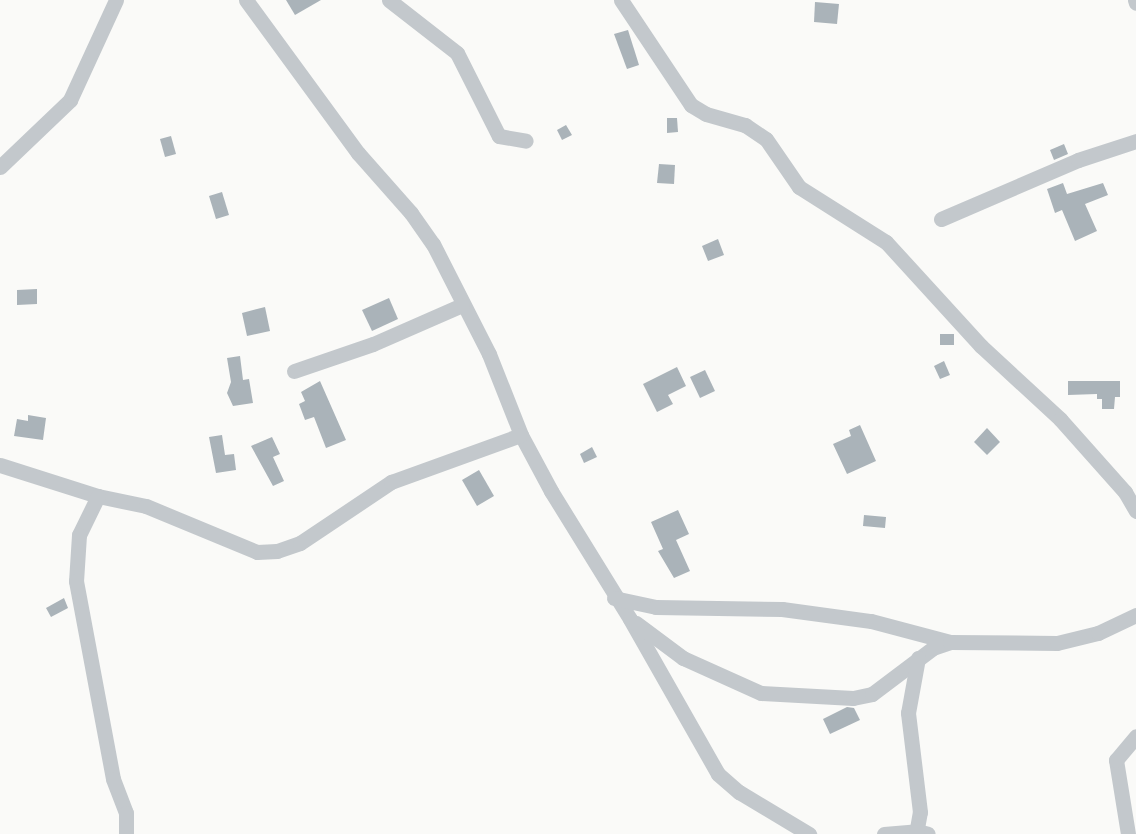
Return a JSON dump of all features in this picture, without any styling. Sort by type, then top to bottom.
[{"type":"street","points":[[0,167],[70,100],[116,0]]},
{"type":"street","points":[[246,0],[358,153],[411,213],[433,244],[462,305],[489,354],[521,435],[718,774],[740,792],[809,834]]},
{"type":"street","points":[[389,0],[457,53],[499,136],[526,141]]},
{"type":"street","points":[[621,0],[691,105],[755,131],[766,139],[800,187],[886,242],[981,346],[1060,419],[1125,492],[1136,511]]},
{"type":"street","points":[[941,219],[1078,160],[1136,141]]},
{"type":"street","points":[[294,371],[373,344],[462,305]]},
{"type":"street","points":[[0,465],[98,496],[146,506],[257,552],[277,552],[300,543],[392,482],[521,435]]},
{"type":"street","points":[[98,496],[79,535],[76,581],[112,779],[126,813],[126,834]]},
{"type":"street","points":[[614,598],[656,608],[782,609],[872,621],[950,642],[1058,644],[1098,633],[1136,615]]},
{"type":"street","points":[[630,619],[683,658],[761,693],[853,699],[887,685],[918,658],[950,642]]},
{"type":"street","points":[[884,834],[920,833],[920,812],[908,713],[918,658]]},
{"type":"street","points":[[1128,834],[1116,760],[1136,736]]},
{"type":"building","points":[[286,0],[321,0],[295,15]]},
{"type":"building","points":[[815,2],[839,4],[837,24],[814,22]]},
{"type":"building","points":[[628,30],[639,65],[627,69],[614,34]]},
{"type":"building","points":[[667,118],[677,118],[678,132],[667,133]]},
{"type":"building","points":[[566,125],[572,135],[562,140],[557,130]]},
{"type":"building","points":[[171,136],[176,154],[165,157],[160,139]]},
{"type":"building","points":[[1064,144],[1068,154],[1054,160],[1050,150]]},
{"type":"building","points":[[659,164],[675,165],[674,184],[657,183]]},
{"type":"building","points":[[1063,183],[1067,194],[1103,183],[1108,195],[1085,204],[1097,231],[1075,241],[1062,210],[1055,213],[1047,189]]},
{"type":"building","points":[[222,192],[229,215],[216,219],[209,196]]},
{"type":"building","points":[[718,239],[724,255],[708,261],[702,246]]},
{"type":"building","points":[[37,289],[37,304],[17,305],[17,290]]},
{"type":"building","points":[[389,298],[398,319],[372,331],[362,310]]},
{"type":"building","points":[[265,307],[270,331],[247,336],[242,313]]},
{"type":"building","points":[[940,334],[954,334],[954,345],[940,345]]},
{"type":"building","points":[[240,356],[243,380],[249,379],[253,403],[233,406],[227,393],[231,382],[227,358]]},
{"type":"building","points":[[944,361],[950,375],[940,379],[934,366]]},
{"type":"building","points":[[677,367],[686,386],[668,395],[673,404],[657,412],[643,384]]},
{"type":"building","points":[[705,370],[715,391],[700,398],[690,377]]},
{"type":"building","points":[[320,381],[346,440],[326,448],[314,417],[305,420],[299,404],[305,401],[301,392]]},
{"type":"building","points":[[1068,381],[1120,381],[1120,397],[1115,397],[1114,409],[1102,409],[1102,399],[1097,399],[1097,394],[1068,395]]},
{"type":"building","points":[[28,415],[46,418],[43,440],[14,436],[17,419],[28,421]]},
{"type":"building","points":[[860,425],[876,461],[847,474],[833,444],[851,436],[849,430]]},
{"type":"building","points":[[987,428],[1000,442],[987,455],[974,442]]},
{"type":"building","points":[[222,435],[225,455],[234,454],[236,470],[216,473],[209,437]]},
{"type":"building","points":[[272,437],[280,454],[273,457],[284,481],[273,486],[251,446]]},
{"type":"building","points":[[592,447],[597,457],[584,463],[580,454]]},
{"type":"building","points":[[479,470],[494,496],[477,506],[462,480]]},
{"type":"building","points":[[678,510],[689,534],[676,540],[690,571],[674,578],[658,551],[663,549],[651,522]]},
{"type":"building","points":[[864,515],[886,517],[885,528],[863,526]]},
{"type":"building","points":[[64,598],[68,608],[51,617],[46,608]]},
{"type":"building","points":[[847,707],[854,708],[860,720],[830,734],[823,719]]}]
